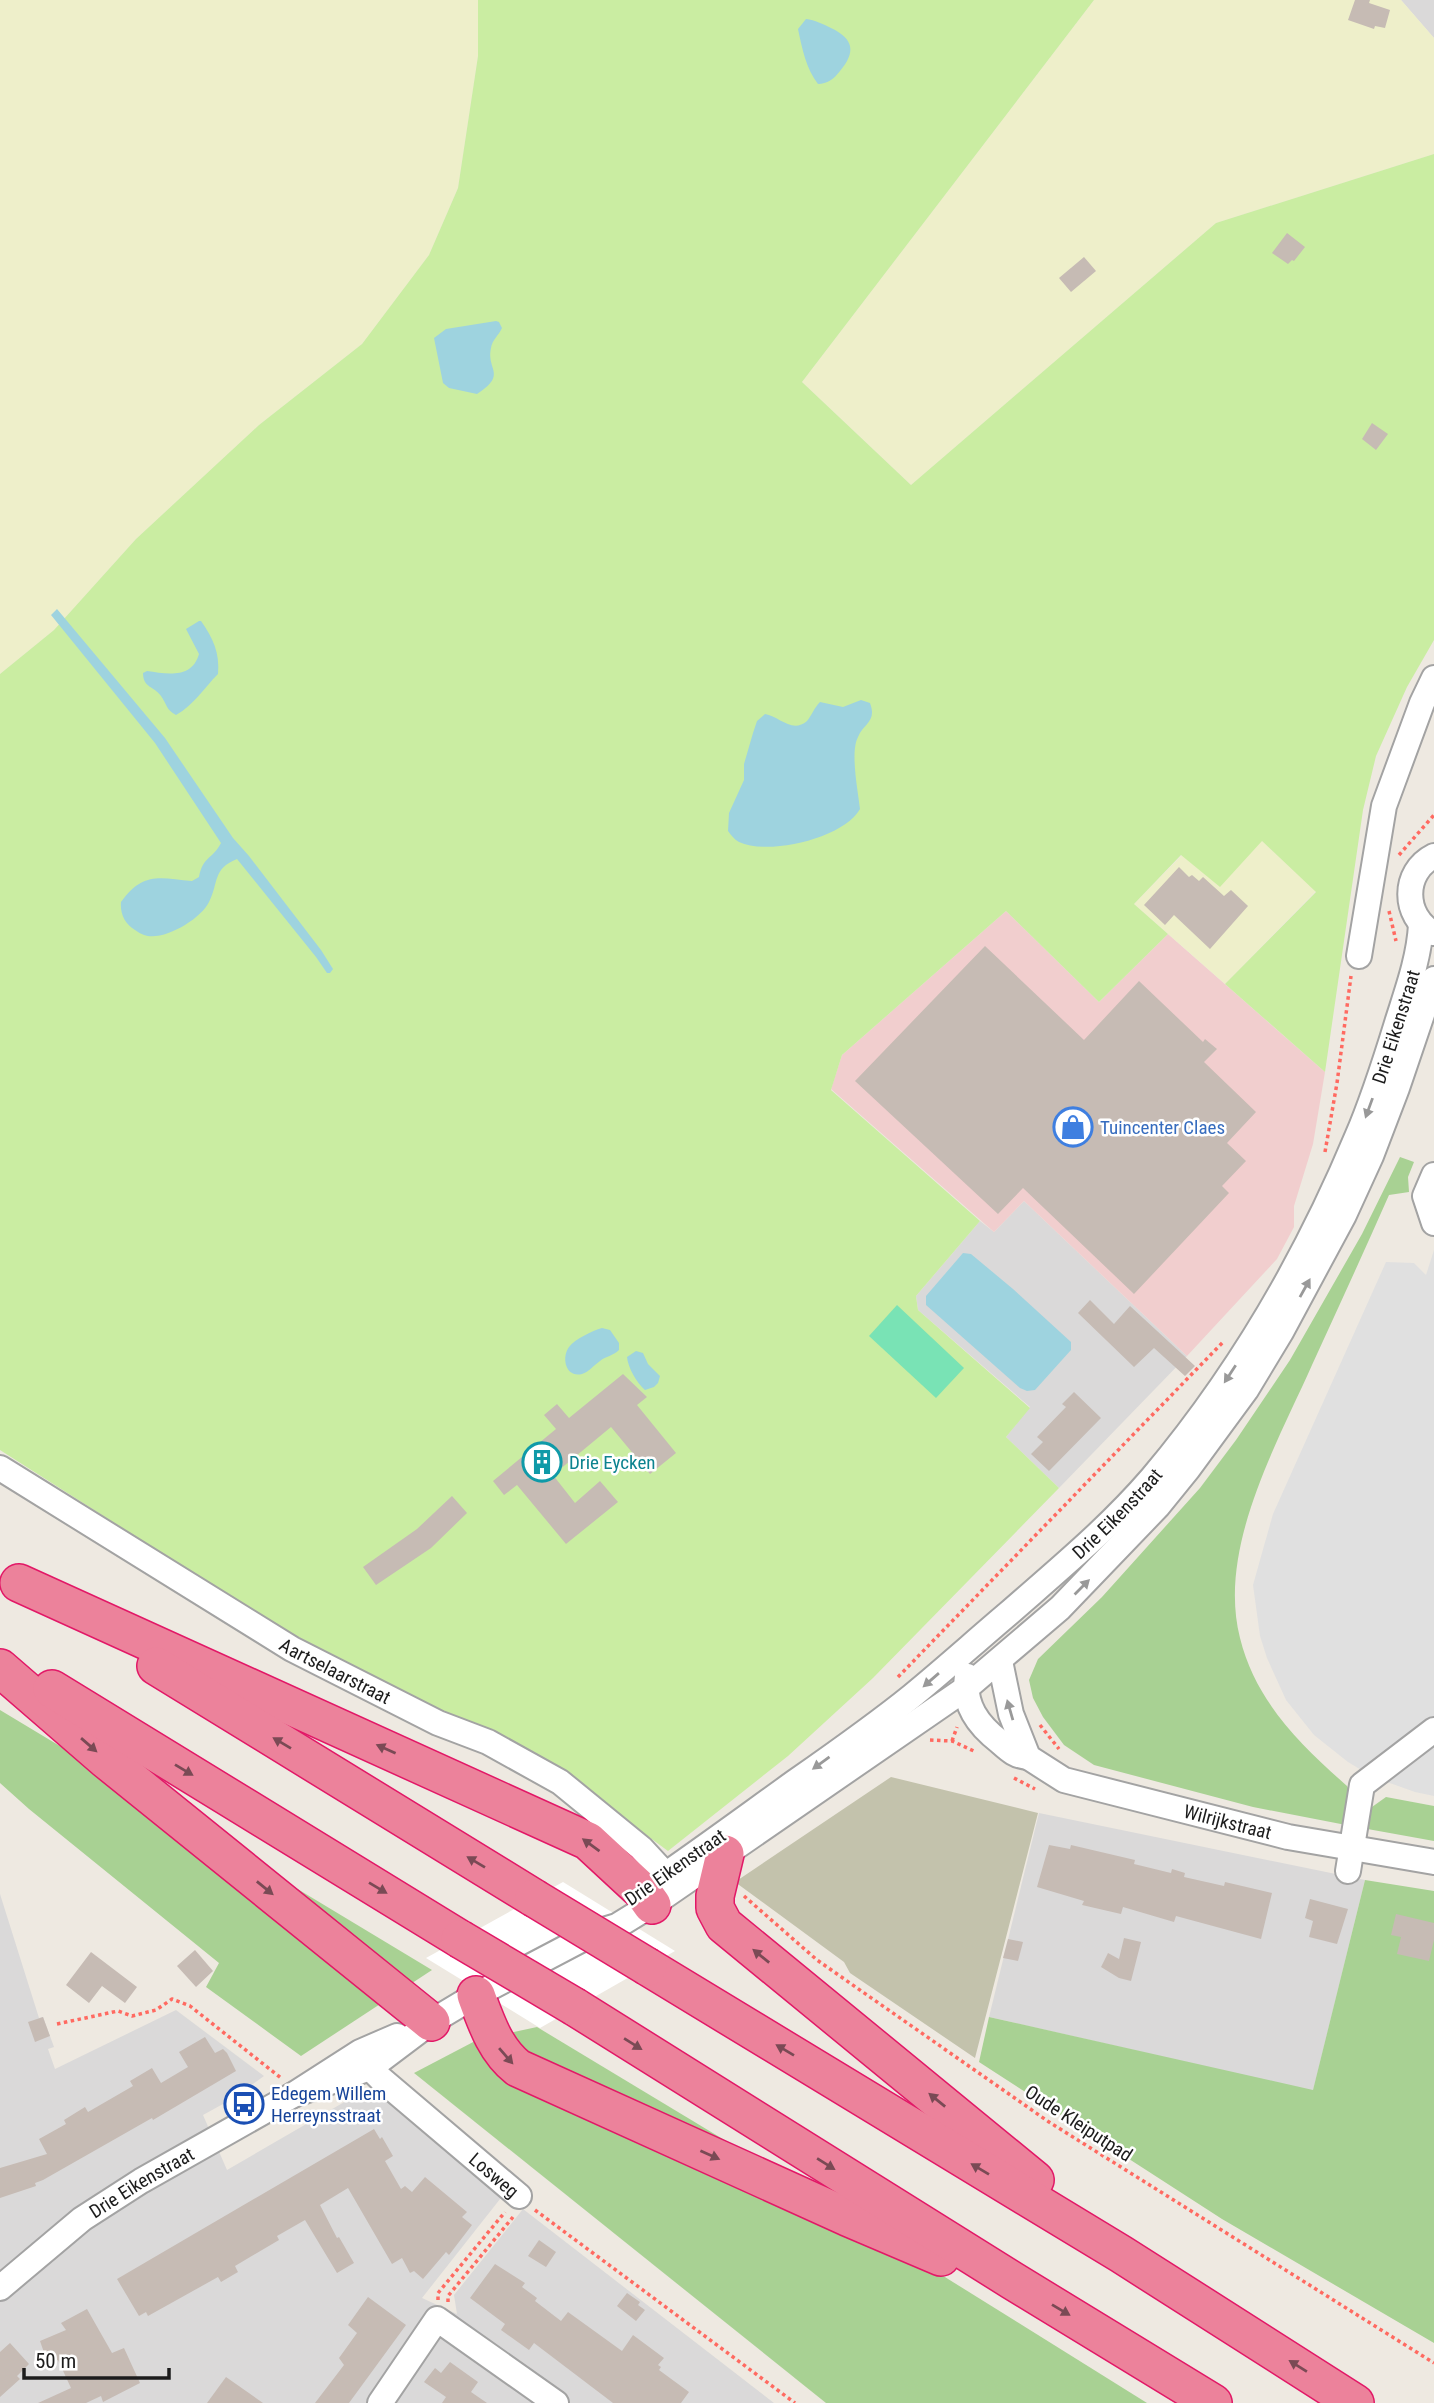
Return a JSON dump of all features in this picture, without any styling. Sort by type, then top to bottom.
[{"type":"highway","points":[[10,1577],[588,1841],[653,1890]]},
{"type":"highway","points":[[10,1577],[1121,2254],[1355,2403]]},
{"type":"highway","points":[[0,1658],[575,2007],[1213,2403]]},
{"type":"highway","points":[[0,1668],[105,1759],[431,2022]]},
{"type":"highway","points":[[725,1854],[715,1896],[715,1908],[724,1925],[1051,2193],[1121,2254]]},
{"type":"highway","points":[[476,1995],[499,2049],[506,2059],[518,2068],[928,2252],[1013,2281]]},
{"type":"street","points":[[1359,957],[1384,806],[1434,678]]},
{"type":"street","points":[[1428,929],[1412,910],[1411,883],[1415,873],[1434,856]]},
{"type":"street","name":"Drie Eikenstraat","points":[[0,2288],[82,2219],[287,2087],[365,2060],[476,1995],[594,1933],[606,1915],[725,1854],[918,1735],[965,1689],[1060,1608],[1158,1506],[1220,1427],[1269,1331],[1366,1115],[1420,946],[1428,929]]},
{"type":"street","name":"Drie Eikenstraat","points":[[653,1890],[913,1695],[1093,1540],[1151,1479],[1269,1331],[1355,1192],[1371,1156],[1434,979]]},
{"type":"street","points":[[1416,1034],[1428,1027],[1434,1014]]},
{"type":"street","points":[[1434,1175],[1425,1196],[1434,1223]]},
{"type":"street","name":"Aartselaarstraat","points":[[0,1468],[292,1649],[438,1723],[488,1742],[559,1782],[640,1847],[653,1890]]},
{"type":"street","points":[[965,1689],[971,1666],[1026,1614],[1038,1587]]},
{"type":"street","points":[[1000,1661],[1010,1714],[1028,1757]]},
{"type":"street","name":"Wilrijkstraat","points":[[965,1689],[973,1714],[983,1729]]},
{"type":"street","name":"Wilrijkstraat","points":[[918,1735],[940,1714],[967,1718],[1017,1756],[1028,1757],[1044,1770],[1074,1783],[1288,1837],[1350,1859],[1434,1863]]},
{"type":"street","points":[[1350,1859],[1362,1785],[1434,1730]]},
{"type":"street","name":"Losweg","points":[[365,2060],[522,2199]]},
{"type":"street","points":[[380,2403],[443,2323],[556,2403]]},
{"type":"path","points":[[1393,862],[1434,815]]},
{"type":"path","points":[[1325,1151],[1353,961],[1359,957]]},
{"type":"path","points":[[891,1684],[1227,1337]]},
{"type":"path","points":[[1035,1719],[1061,1752]]},
{"type":"path","points":[[918,1735],[930,1740],[952,1741]]},
{"type":"path","name":"Oude Kleiputpad","points":[[737,1889],[817,1960],[1049,2122],[1434,2363]]},
{"type":"path","points":[[57,2024],[118,2011],[132,2016],[156,2010],[172,1999],[190,2006],[287,2087]]},
{"type":"path","points":[[443,2323],[448,2296],[522,2199],[795,2403]]},
{"type":"path","name":"Losweg","points":[[443,2323],[438,2293],[522,2199]]},
{"type":"shaded area","points":[[0,0],[478,0],[478,56],[458,188],[429,255],[362,344],[259,425],[136,539],[54,630],[0,674]]},
{"type":"shaded area","points":[[1094,0],[1401,0],[1434,38],[1434,154],[1216,223],[911,485],[802,382]]},
{"type":"shaded area","points":[[1401,0],[1434,0],[1434,38]]},
{"type":"shaded area","points":[[1262,841],[1316,891],[1225,984],[1134,904],[1182,855]]},
{"type":"shaded area","points":[[1006,911],[1099,1002],[1168,934],[1325,1072],[1313,1144],[1294,1206],[1294,1227],[1277,1259],[1187,1356],[1024,1201],[994,1232],[831,1089],[842,1055]]},
{"type":"shaded area","points":[[1024,1201],[1187,1356],[1059,1488],[1006,1437],[1030,1407],[918,1310],[916,1296],[980,1221],[994,1232]]},
{"type":"shaded area","points":[[1434,1250],[1434,1796],[1373,1777],[1348,1762],[1314,1735],[1286,1700],[1267,1658],[1260,1636],[1253,1585],[1273,1514],[1386,1262],[1414,1263],[1426,1275]]},
{"type":"shaded area","points":[[891,1777],[1038,1813],[975,2058],[850,1973],[844,1962],[735,1882]]},
{"type":"shaded area","points":[[1039,1813],[1365,1880],[1313,2091],[989,2017]]},
{"type":"shaded area","points":[[0,1894],[39,2018],[43,2017],[54,2047],[48,2049],[55,2069],[176,2010],[264,2076],[232,2099],[203,2115],[227,2170],[372,2086],[504,2194],[422,2298],[457,2314],[454,2295],[523,2209],[774,2403],[0,2403]]},
{"type":"green space","name":"Drie Eycken","points":[[478,0],[1094,0],[802,382],[911,485],[1216,223],[1434,154],[1434,640],[1407,687],[1376,756],[1363,810],[1325,1072],[1225,984],[1316,892],[1262,841],[1220,887],[1181,855],[1134,904],[1168,934],[1099,1002],[1006,911],[842,1055],[831,1090],[980,1221],[916,1296],[918,1310],[1030,1408],[1006,1437],[1059,1488],[873,1678],[788,1756],[668,1851],[534,1752],[433,1710],[291,1633],[0,1450],[0,674],[54,630],[136,539],[259,425],[362,344],[429,255],[458,188],[478,56]]},
{"type":"green space","points":[[1400,1157],[1414,1162],[1408,1177],[1409,1192],[1389,1195],[1268,1462],[1243,1533],[1237,1568],[1235,1604],[1240,1638],[1247,1661],[1268,1702],[1282,1720],[1347,1786],[1352,1796],[1346,1825],[1253,1807],[1094,1765],[1064,1745],[1043,1717],[1033,1698],[1029,1680],[1038,1659],[1102,1597],[1200,1488],[1236,1440],[1290,1360],[1362,1234]]},
{"type":"green space","points":[[897,1305],[964,1368],[936,1398],[869,1336]]},
{"type":"green space","points":[[0,1710],[432,1970],[301,2056],[206,1987],[219,1963],[0,1783]]},
{"type":"green space","points":[[1386,1797],[1434,1806],[1434,1841],[1362,1828],[1365,1812]]},
{"type":"green space","points":[[1365,1880],[1434,1891],[1434,2343],[1222,2219],[979,2062],[989,2017],[1313,2090]]},
{"type":"green space","points":[[537,2027],[746,2153],[1147,2403],[826,2403],[414,2073],[477,2040]]},
{"type":"water","points":[[806,19],[839,32],[850,46],[849,58],[845,64],[835,76],[824,83],[818,84],[814,78],[803,51],[798,29]]},
{"type":"water","points":[[496,321],[502,328],[491,348],[494,372],[492,381],[477,394],[449,388],[443,383],[434,338],[446,329]]},
{"type":"water","points":[[57,609],[165,738],[233,838],[321,950],[333,969],[330,973],[327,973],[237,859],[223,867],[205,909],[181,928],[152,936],[140,933],[126,922],[121,911],[121,902],[137,885],[161,878],[192,881],[199,877],[205,861],[221,843],[155,743],[51,615]]},
{"type":"water","points":[[199,621],[215,646],[218,674],[194,701],[176,715],[147,684],[143,673],[178,673],[191,668],[199,654],[186,629]]},
{"type":"water","points":[[861,700],[870,703],[872,714],[856,744],[855,772],[860,809],[851,819],[823,836],[805,842],[768,847],[752,846],[735,839],[728,831],[729,813],[744,780],[744,764],[757,721],[765,714],[791,725],[801,725],[820,702],[843,707]]},
{"type":"water","points":[[963,1253],[971,1254],[1071,1342],[1071,1350],[1035,1390],[1020,1388],[926,1305],[926,1296]]},
{"type":"water","points":[[602,1328],[610,1330],[619,1343],[619,1350],[585,1373],[572,1373],[565,1361],[569,1347],[575,1341]]},
{"type":"water","points":[[636,1351],[643,1353],[648,1364],[660,1376],[654,1387],[645,1390],[631,1370],[627,1357]]},
{"type":"pier","points":[[563,1882],[675,1951],[540,2028],[426,1958]]},
{"type":"building","points":[[1355,0],[1370,0],[1369,3],[1390,10],[1385,28],[1375,26],[1374,29],[1348,20]]},
{"type":"building","points":[[1287,233],[1305,247],[1294,261],[1288,264],[1272,253]]},
{"type":"building","points":[[1084,257],[1096,271],[1071,292],[1059,278]]},
{"type":"building","points":[[1372,423],[1388,434],[1376,450],[1362,439]]},
{"type":"building","points":[[1179,867],[1189,877],[1192,875],[1199,881],[1203,877],[1224,896],[1231,890],[1248,906],[1210,949],[1174,915],[1165,925],[1144,905]]},
{"type":"building","name":"Tuincenter Claes","points":[[985,946],[1084,1040],[1139,981],[1203,1042],[1205,1039],[1217,1049],[1204,1062],[1256,1112],[1227,1143],[1246,1161],[1222,1186],[1229,1193],[1134,1294],[1023,1188],[998,1214],[855,1081]]},
{"type":"building","points":[[1090,1300],[1114,1324],[1130,1306],[1195,1366],[1185,1376],[1154,1348],[1134,1367],[1078,1313]]},
{"type":"building","name":"Drie Eycken","points":[[623,1374],[647,1397],[637,1405],[676,1453],[650,1474],[611,1427],[553,1475],[575,1503],[600,1481],[618,1502],[566,1544],[517,1485],[504,1495],[493,1481],[556,1429],[544,1415],[557,1404],[569,1418]]},
{"type":"building","points":[[1074,1392],[1101,1418],[1049,1471],[1031,1454],[1043,1442],[1037,1437],[1066,1407],[1062,1404]]},
{"type":"building","points":[[452,1496],[467,1513],[431,1548],[376,1585],[363,1567],[417,1529]]},
{"type":"building","points":[[1049,1845],[1070,1849],[1071,1845],[1135,1860],[1134,1864],[1171,1873],[1172,1869],[1185,1873],[1184,1877],[1224,1886],[1225,1882],[1272,1893],[1261,1939],[1176,1916],[1174,1922],[1123,1907],[1121,1914],[1082,1905],[1084,1901],[1037,1887]]},
{"type":"building","points":[[1310,1899],[1348,1909],[1337,1944],[1309,1937],[1313,1921],[1305,1918]]},
{"type":"building","points":[[1396,1914],[1434,1923],[1434,1940],[1429,1961],[1397,1954],[1401,1937],[1391,1935]]},
{"type":"building","points":[[1124,1938],[1141,1942],[1131,1981],[1119,1978],[1101,1967],[1108,1953],[1119,1959]]},
{"type":"building","points":[[1008,1939],[1023,1942],[1018,1961],[1003,1958]]},
{"type":"building","points":[[195,1950],[213,1971],[196,1987],[177,1966]]},
{"type":"building","points":[[91,1952],[137,1987],[125,2003],[102,1986],[89,2003],[66,1985]]},
{"type":"building","points":[[43,2017],[50,2036],[35,2042],[28,2022]]},
{"type":"building","points":[[205,2037],[215,2053],[223,2049],[227,2053],[236,2071],[153,2120],[152,2118],[35,2183],[36,2186],[0,2198],[0,2168],[47,2154],[39,2139],[66,2124],[64,2120],[85,2107],[88,2112],[133,2086],[130,2081],[152,2068],[161,2083],[188,2067],[179,2052]]},
{"type":"building","points":[[374,2129],[393,2156],[385,2161],[401,2189],[405,2186],[412,2192],[425,2177],[467,2212],[462,2217],[472,2225],[449,2255],[446,2252],[423,2279],[414,2271],[410,2273],[402,2258],[392,2264],[348,2188],[320,2205],[354,2263],[337,2273],[305,2220],[277,2236],[279,2240],[235,2266],[238,2272],[221,2282],[218,2277],[148,2316],[146,2312],[139,2316],[117,2279]]},
{"type":"building","points":[[539,2240],[556,2252],[546,2267],[528,2256]]},
{"type":"building","points":[[495,2264],[525,2283],[522,2287],[537,2298],[535,2301],[561,2321],[568,2312],[622,2351],[633,2335],[664,2358],[658,2365],[661,2367],[659,2370],[689,2392],[681,2403],[613,2403],[534,2343],[529,2350],[501,2330],[505,2324],[470,2298]]},
{"type":"building","points":[[627,2293],[640,2302],[638,2305],[645,2310],[636,2321],[617,2306]]},
{"type":"building","points":[[368,2297],[406,2325],[349,2403],[315,2403],[344,2365],[339,2358],[357,2333],[348,2325]]},
{"type":"building","points":[[87,2309],[112,2353],[124,2348],[140,2383],[103,2402],[101,2396],[86,2403],[38,2403],[71,2388],[58,2360],[48,2364],[40,2341],[66,2330],[61,2323]]},
{"type":"building","points":[[10,2343],[29,2364],[17,2376],[20,2379],[0,2397],[0,2352]]},
{"type":"building","points":[[450,2362],[478,2382],[471,2392],[487,2403],[442,2403],[446,2397],[424,2382],[435,2368],[441,2373]]},
{"type":"building","points":[[226,2377],[263,2403],[207,2403]]},
{"type":"place","name":"Tuincenter Claes","points":[[1073,1127]]},
{"type":"place","name":"Drie Eycken","points":[[542,1462]]},
{"type":"place","name":"Edegem Willem Herreynsstraat","points":[[244,2104]]}]
